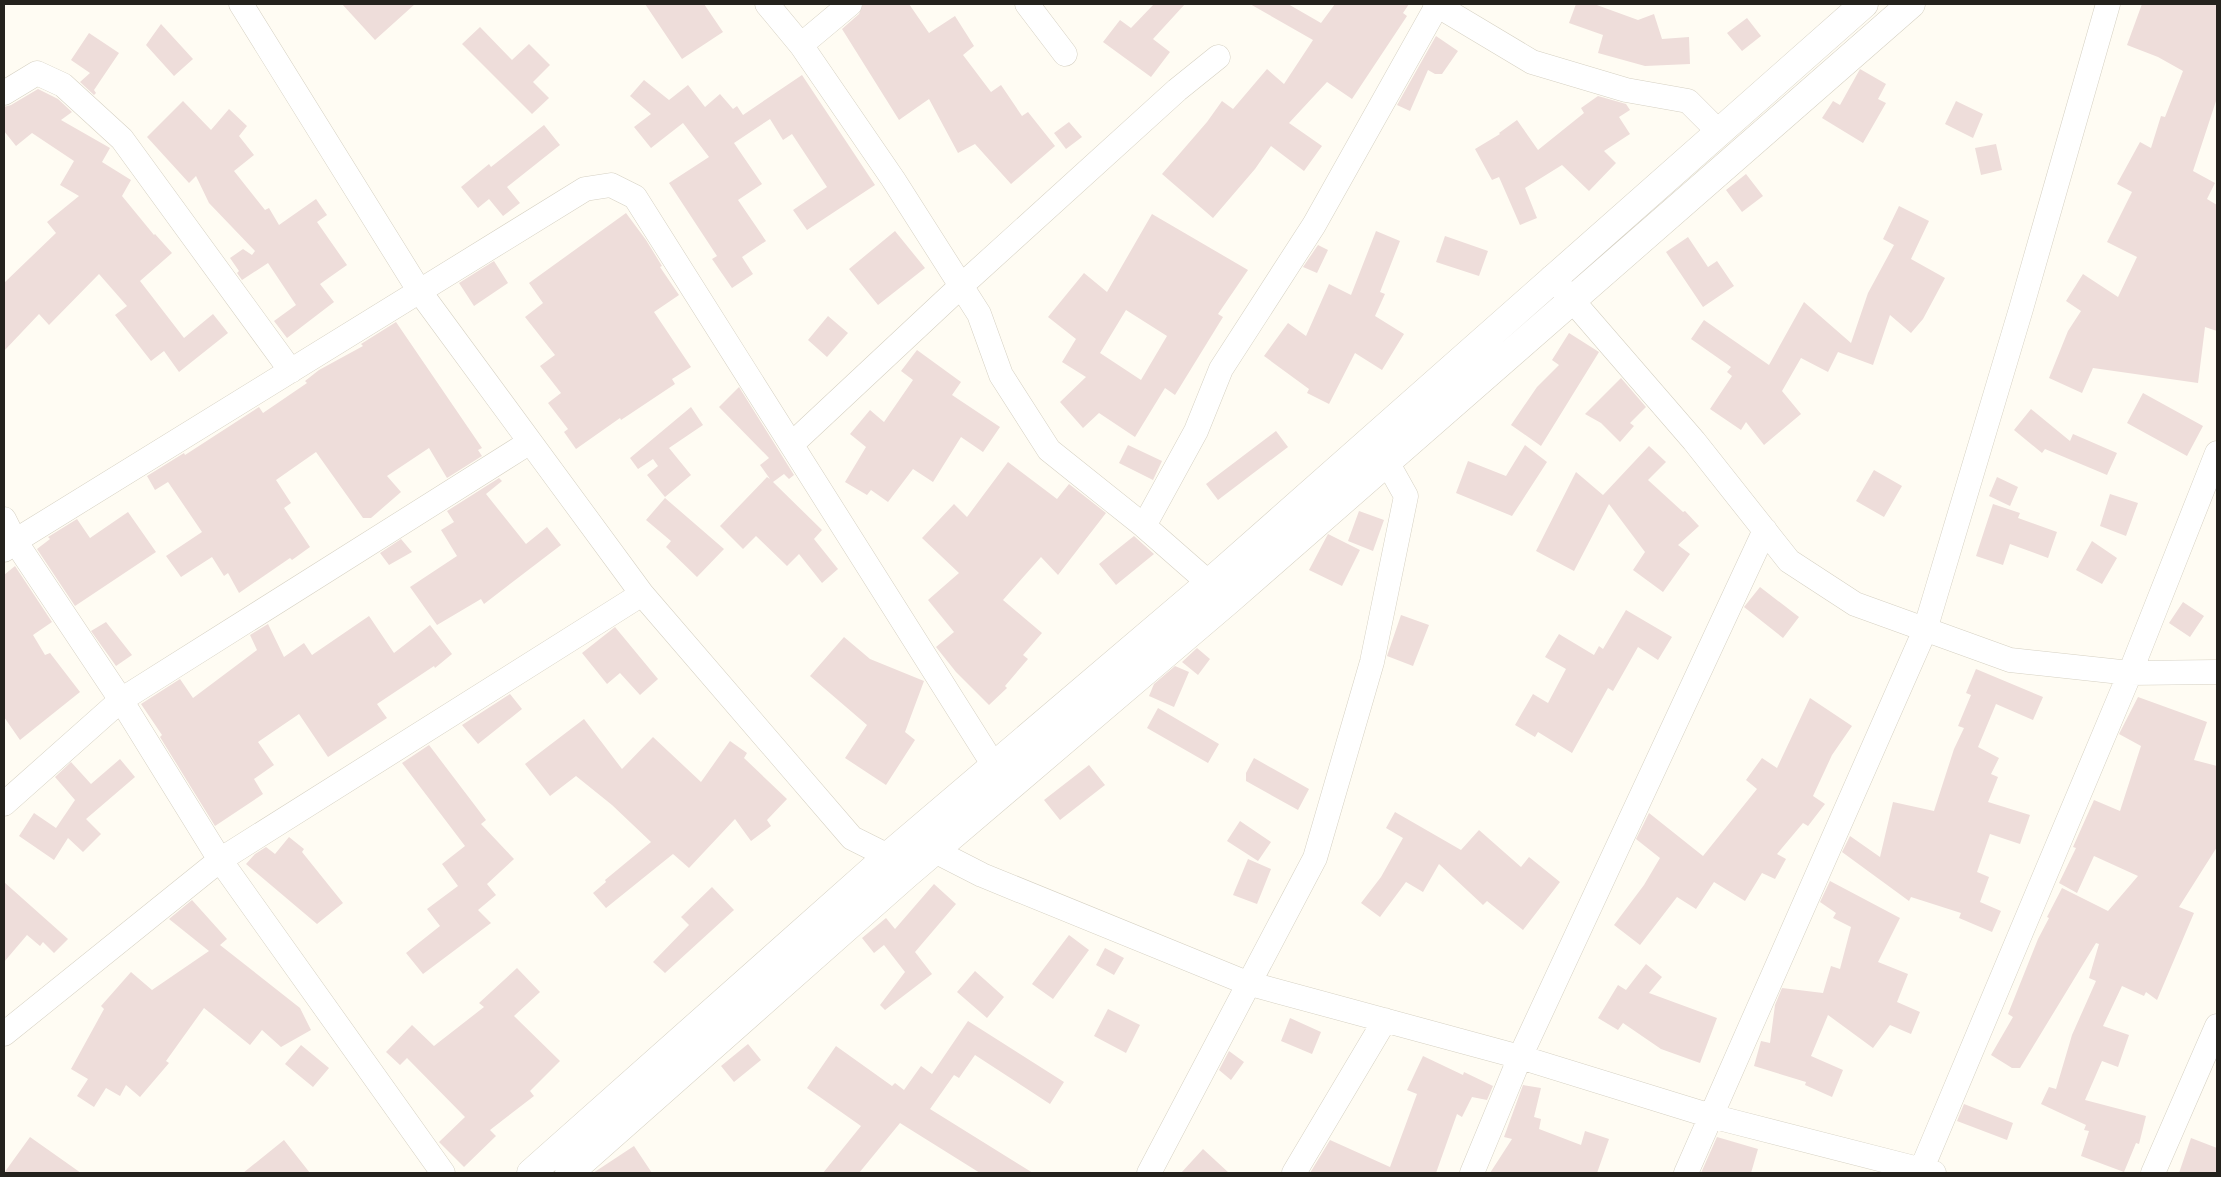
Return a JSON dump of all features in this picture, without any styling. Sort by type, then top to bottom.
[{"type":"main road","points":[[531,1173],[993,764],[1209,583],[1552,277],[1864,4]]},
{"type":"main road","points":[[569,1173],[906,875],[1387,462],[1911,4]]},
{"type":"street","points":[[242,4],[420,292],[642,594],[852,838],[888,856],[906,875]]},
{"type":"street","points":[[767,4],[800,45],[893,179],[979,314],[1001,375],[1050,450],[1144,526],[1209,583]]},
{"type":"street","points":[[800,45],[850,4]]},
{"type":"street","points":[[1028,4],[1065,54]]},
{"type":"street","points":[[1144,526],[1196,431],[1221,369],[1314,226],[1437,4],[1532,62],[1626,90],[1688,102],[1718,131]]},
{"type":"street","points":[[1686,1173],[1925,630],[2021,309],[2108,4]]},
{"type":"street","points":[[792,444],[961,286],[1177,90],[1218,57]]},
{"type":"street","points":[[4,93],[37,73],[63,85],[122,139],[291,371]]},
{"type":"street","points":[[9,545],[585,188],[611,184],[635,197],[993,764]]},
{"type":"street","points":[[1552,277],[1694,441],[1789,561],[1855,604],[2010,660],[2130,673],[2217,672]]},
{"type":"street","points":[[4,804],[121,700],[530,442]]},
{"type":"street","points":[[914,833],[935,851],[982,876],[1247,983],[1520,1057],[1711,1116],[1925,1172],[2130,673],[2217,453]]},
{"type":"street","points":[[1149,1173],[1247,983],[1315,858],[1372,662],[1406,496],[1387,462]]},
{"type":"street","points":[[4,519],[9,545],[121,700],[220,860],[442,1173]]},
{"type":"street","points":[[1472,1173],[1520,1057],[1765,530]]},
{"type":"street","points":[[4,1034],[220,860],[642,594]]},
{"type":"street","points":[[1294,1173],[1385,1020]]},
{"type":"street","points":[[2153,1173],[2217,1026]]},
{"type":"building","points":[[342,4],[415,4],[375,40]]},
{"type":"building","points":[[645,4],[704,4],[723,32],[682,59]]},
{"type":"building","points":[[863,4],[909,4],[929,33],[955,16],[974,46],[963,55],[991,92],[1001,85],[1022,116],[1028,112],[1055,146],[1011,184],[975,144],[958,153],[929,99],[899,120],[842,29],[859,14]]},
{"type":"building","points":[[1154,4],[1185,4],[1153,39],[1170,52],[1151,77],[1103,42],[1120,20],[1131,28]]},
{"type":"building","points":[[1250,4],[1288,4],[1321,23],[1335,4],[1409,4],[1403,13],[1407,16],[1352,99],[1327,82],[1289,123],[1322,146],[1304,171],[1271,146],[1255,169],[1213,218],[1162,174],[1207,122],[1222,101],[1233,109],[1267,69],[1284,84],[1313,40]]},
{"type":"building","points":[[1576,4],[1594,4],[1638,20],[1654,14],[1662,39],[1689,37],[1690,64],[1645,66],[1598,53],[1603,35],[1569,23]]},
{"type":"building","points":[[2142,4],[2217,4],[2217,98],[2193,171],[2215,183],[2207,199],[2217,205],[2217,331],[2205,327],[2198,383],[2093,368],[2082,393],[2049,378],[2068,331],[2081,311],[2066,301],[2083,274],[2118,297],[2137,257],[2107,242],[2132,192],[2117,184],[2140,142],[2151,148],[2161,116],[2165,117],[2183,71],[2158,57],[2127,45]]},
{"type":"building","points":[[1747,18],[1761,36],[1742,51],[1727,33]]},
{"type":"building","points":[[161,24],[193,59],[174,76],[146,45]]},
{"type":"building","points":[[480,27],[512,60],[529,44],[550,65],[533,82],[549,98],[532,114],[462,44]]},
{"type":"building","points":[[89,33],[119,53],[94,90],[96,93],[94,95],[80,82],[90,73],[71,60]]},
{"type":"building","points":[[1436,36],[1458,51],[1442,74],[1435,74],[1428,70],[1410,111],[1397,105]]},
{"type":"building","points":[[1860,69],[1886,84],[1878,99],[1886,103],[1863,143],[1822,118],[1833,101],[1840,105]]},
{"type":"building","points":[[802,75],[875,185],[807,230],[793,210],[827,187],[792,134],[783,140],[770,119],[734,143],[762,184],[738,200],[766,241],[742,257],[753,274],[732,288],[712,259],[717,256],[669,183],[709,157],[683,123],[651,148],[634,127],[651,114],[630,96],[644,80],[669,100],[688,85],[705,107],[720,94],[733,109],[737,106],[743,115]]},
{"type":"building","points":[[38,89],[58,99],[72,112],[61,120],[110,148],[102,162],[131,180],[122,196],[154,235],[172,253],[140,281],[184,338],[213,314],[228,333],[179,372],[164,351],[151,361],[115,315],[127,306],[99,274],[49,325],[39,314],[4,351],[4,283],[56,233],[47,222],[79,196],[60,185],[74,161],[32,133],[16,146],[4,131],[4,107],[11,105]]},
{"type":"building","points":[[1598,96],[1626,104],[1630,110],[1619,117],[1630,134],[1604,151],[1616,163],[1589,191],[1562,165],[1525,188],[1537,218],[1520,225],[1499,177],[1492,180],[1475,149],[1500,134],[1517,120],[1538,150],[1584,113],[1581,108]]},
{"type":"building","points":[[183,101],[211,130],[229,109],[247,126],[239,136],[254,155],[234,171],[265,210],[269,208],[279,225],[316,199],[327,215],[317,222],[347,265],[320,284],[334,302],[287,338],[274,321],[296,305],[268,263],[242,280],[237,273],[239,271],[230,258],[243,249],[252,255],[255,251],[209,203],[196,176],[189,183],[147,137]]},
{"type":"building","points":[[1956,101],[1983,114],[1973,138],[1945,124]]},
{"type":"building","points":[[1069,122],[1082,137],[1066,149],[1054,133]]},
{"type":"building","points":[[544,125],[560,145],[507,187],[520,203],[503,216],[489,199],[478,208],[461,187],[489,164],[491,167]]},
{"type":"building","points":[[1996,144],[2002,170],[1981,175],[1975,148]]},
{"type":"building","points":[[1746,174],[1763,196],[1742,212],[1726,190]]},
{"type":"building","points":[[1899,206],[1929,221],[1911,259],[1945,278],[1923,319],[1911,333],[1890,315],[1873,365],[1838,352],[1828,372],[1801,358],[1782,391],[1801,414],[1764,445],[1746,422],[1741,430],[1710,409],[1732,376],[1727,372],[1731,367],[1691,339],[1704,320],[1769,365],[1804,302],[1851,343],[1868,293],[1894,245],[1883,239]]},
{"type":"building","points":[[626,213],[646,240],[662,266],[660,267],[679,295],[654,312],[691,367],[672,379],[675,384],[621,420],[620,418],[576,449],[564,432],[568,429],[548,403],[561,393],[540,366],[555,355],[525,317],[543,303],[529,283]]},
{"type":"building","points":[[1152,214],[1248,270],[1218,314],[1223,317],[1175,395],[1165,388],[1135,437],[1099,413],[1083,428],[1060,402],[1086,377],[1062,362],[1076,339],[1048,317],[1084,273],[1107,292]],"holes":[[[1126,310],[1167,336],[1141,380],[1100,353]]]},
{"type":"building","points":[[895,231],[925,268],[878,305],[849,269]]},
{"type":"building","points":[[1376,231],[1400,241],[1380,292],[1385,294],[1375,316],[1404,334],[1382,370],[1355,353],[1329,404],[1307,393],[1309,389],[1264,356],[1288,323],[1306,336],[1329,284],[1351,295]]},
{"type":"building","points":[[1445,236],[1488,251],[1479,276],[1436,262]]},
{"type":"building","points":[[1688,237],[1708,267],[1717,261],[1734,286],[1703,307],[1666,252]]},
{"type":"building","points":[[1318,245],[1328,250],[1317,273],[1303,267]]},
{"type":"building","points":[[494,261],[508,283],[474,306],[459,283]]},
{"type":"building","points":[[828,316],[848,333],[827,357],[808,340]]},
{"type":"building","points":[[396,322],[482,448],[478,450],[482,456],[447,478],[429,448],[387,476],[401,492],[371,518],[363,518],[316,452],[276,480],[291,503],[284,508],[310,547],[292,560],[290,558],[239,593],[228,573],[224,576],[212,557],[181,577],[166,556],[202,532],[168,482],[155,490],[147,476],[184,453],[185,455],[259,407],[263,413],[307,383],[305,381],[319,370],[363,346],[361,344]]},
{"type":"building","points":[[1569,333],[1599,352],[1541,446],[1511,425],[1537,387],[1559,365],[1552,360]]},
{"type":"building","points":[[917,350],[961,382],[952,395],[1000,427],[983,452],[961,437],[933,482],[913,469],[888,502],[871,490],[867,495],[845,482],[866,447],[850,434],[870,410],[884,422],[913,380],[901,371]]},
{"type":"building","points":[[1621,378],[1646,407],[1630,423],[1634,426],[1620,442],[1601,423],[1585,414]]},
{"type":"building","points":[[739,387],[794,475],[789,479],[784,474],[773,482],[822,530],[814,539],[838,569],[822,583],[799,554],[787,566],[756,536],[743,549],[720,526],[767,477],[770,479],[760,465],[769,458],[719,407]]},
{"type":"building","points":[[2143,393],[2203,426],[2187,456],[2127,423]]},
{"type":"building","points":[[691,407],[703,425],[669,448],[691,475],[665,497],[647,475],[658,466],[653,459],[638,469],[630,458]]},
{"type":"building","points":[[2031,409],[2070,441],[2073,434],[2117,453],[2107,475],[2045,449],[2042,453],[2014,430]]},
{"type":"building","points":[[1276,431],[1288,447],[1218,500],[1206,484]]},
{"type":"building","points":[[1128,445],[1162,461],[1153,480],[1119,463]]},
{"type":"building","points":[[1525,445],[1547,462],[1512,516],[1456,493],[1468,461],[1506,476]]},
{"type":"building","points":[[1649,446],[1666,462],[1648,480],[1683,512],[1685,511],[1699,526],[1678,545],[1690,554],[1663,592],[1633,570],[1645,552],[1609,504],[1574,571],[1536,551],[1576,472],[1603,495]]},
{"type":"building","points":[[1008,462],[1057,499],[1069,484],[1106,513],[1058,575],[1041,557],[1003,600],[1042,633],[1023,655],[1028,659],[1005,686],[1007,688],[989,705],[956,672],[936,647],[954,632],[928,600],[959,573],[922,538],[954,504],[967,517]]},
{"type":"building","points":[[1874,470],[1902,486],[1884,517],[1856,501]]},
{"type":"building","points":[[1997,477],[2018,487],[2010,506],[1989,496]]},
{"type":"building","points":[[499,478],[502,481],[486,494],[526,544],[547,527],[561,545],[484,604],[481,599],[437,625],[410,587],[457,556],[441,530],[454,522],[447,511]]},
{"type":"building","points":[[2110,494],[2138,503],[2126,536],[2100,526]]},
{"type":"building","points":[[665,498],[724,549],[697,577],[666,547],[671,541],[646,520]]},
{"type":"building","points":[[1993,504],[2020,513],[2018,518],[2057,532],[2048,558],[2010,544],[2003,565],[1976,556]]},
{"type":"building","points":[[1359,511],[1384,520],[1373,551],[1348,541]]},
{"type":"building","points":[[128,512],[156,552],[75,606],[37,549],[50,539],[48,537],[77,519],[90,538]]},
{"type":"building","points":[[1328,534],[1360,550],[1342,586],[1309,570]]},
{"type":"building","points":[[1134,536],[1154,554],[1116,585],[1099,564]]},
{"type":"building","points":[[401,539],[412,552],[389,565],[380,553]]},
{"type":"building","points":[[2092,541],[2117,558],[2102,584],[2076,570]]},
{"type":"building","points":[[15,566],[52,622],[33,635],[45,655],[50,653],[80,692],[20,740],[4,717],[4,575]]},
{"type":"building","points":[[1760,587],[1799,617],[1783,638],[1744,607]]},
{"type":"building","points":[[2183,602],[2204,616],[2190,637],[2169,623]]},
{"type":"building","points":[[1626,610],[1672,637],[1658,660],[1638,647],[1613,691],[1608,688],[1572,753],[1538,732],[1535,737],[1515,725],[1533,694],[1548,703],[1566,669],[1545,657],[1559,634],[1594,655],[1599,646],[1603,649]]},
{"type":"building","points":[[1401,615],[1429,625],[1413,666],[1387,656]]},
{"type":"building","points":[[369,616],[394,653],[430,625],[452,654],[435,668],[434,666],[377,704],[387,718],[328,757],[299,714],[258,742],[274,765],[254,779],[263,794],[215,826],[160,737],[162,735],[141,704],[180,679],[193,698],[257,650],[250,635],[268,624],[284,657],[304,643],[312,655]]},
{"type":"building","points":[[106,622],[132,655],[116,666],[91,631]]},
{"type":"building","points":[[615,627],[658,679],[640,695],[620,673],[607,684],[582,653]]},
{"type":"building","points":[[844,637],[870,659],[924,681],[905,732],[915,740],[886,785],[845,758],[867,725],[810,676]]},
{"type":"building","points":[[1197,648],[1210,659],[1198,675],[1182,662]]},
{"type":"building","points":[[1175,666],[1189,672],[1174,707],[1149,696],[1154,684]]},
{"type":"building","points":[[1976,669],[2043,697],[2033,720],[1996,704],[1978,747],[1999,758],[1991,774],[1998,777],[1988,802],[2030,815],[2020,844],[1990,834],[1977,872],[1989,877],[1980,902],[2001,911],[1992,932],[1959,918],[1961,913],[1911,897],[1909,901],[1842,852],[1850,836],[1880,857],[1893,802],[1934,811],[1954,749],[1964,728],[1958,726],[1971,695],[1966,693]]},
{"type":"building","points":[[510,694],[522,709],[478,744],[462,725]]},
{"type":"building","points":[[2138,697],[2207,722],[2194,760],[2217,766],[2217,847],[2179,907],[2194,913],[2157,1000],[2146,992],[2144,996],[2122,986],[2103,1026],[2129,1035],[2118,1067],[2102,1061],[2085,1100],[2146,1116],[2139,1144],[2136,1143],[2124,1172],[2081,1156],[2089,1131],[2084,1130],[2086,1125],[2041,1104],[2049,1087],[2056,1089],[2072,1035],[2096,981],[2089,978],[2099,944],[2096,943],[2020,1068],[2012,1068],[1991,1055],[2013,1017],[2008,1014],[2038,939],[2049,918],[2047,917],[2062,888],[2108,911],[2138,876],[2094,856],[2077,893],[2059,883],[2076,848],[2073,847],[2094,800],[2120,811],[2141,746],[2119,734]]},
{"type":"building","points":[[1810,698],[1852,726],[1832,755],[1813,796],[1825,804],[1808,826],[1803,823],[1777,854],[1786,859],[1775,879],[1762,873],[1745,901],[1714,882],[1696,909],[1677,897],[1640,945],[1614,925],[1644,885],[1660,858],[1636,839],[1649,813],[1703,856],[1757,789],[1746,780],[1762,758],[1777,768]]},
{"type":"building","points":[[1158,708],[1219,744],[1208,763],[1147,728]]},
{"type":"building","points":[[584,719],[622,769],[653,737],[701,782],[730,741],[747,753],[744,758],[787,799],[767,820],[771,826],[751,841],[735,819],[689,868],[673,854],[606,908],[593,893],[606,882],[605,880],[651,842],[612,805],[576,776],[550,796],[525,764]]},
{"type":"building","points":[[429,745],[486,820],[481,824],[514,859],[487,884],[496,895],[478,910],[491,923],[423,974],[406,953],[440,926],[427,909],[458,886],[442,864],[465,846],[402,763]]},
{"type":"building","points":[[1254,758],[1309,789],[1298,810],[1246,781],[1246,773]]},
{"type":"building","points":[[120,759],[135,777],[86,819],[101,834],[83,852],[68,838],[54,860],[19,836],[34,813],[56,828],[75,800],[55,777],[71,762],[91,784]]},
{"type":"building","points":[[1089,765],[1105,785],[1060,820],[1044,800]]},
{"type":"building","points":[[1395,812],[1461,850],[1479,830],[1521,867],[1529,857],[1560,882],[1523,930],[1487,901],[1483,905],[1439,864],[1423,892],[1406,882],[1380,917],[1361,903],[1381,877],[1403,838],[1386,828]]},
{"type":"building","points":[[1240,821],[1271,842],[1258,861],[1227,841]]},
{"type":"building","points":[[289,837],[304,849],[302,852],[343,903],[317,924],[246,864],[255,854],[266,847],[275,854]]},
{"type":"building","points":[[1248,859],[1271,869],[1257,904],[1233,895]]},
{"type":"building","points":[[1830,881],[1900,918],[1878,962],[1908,974],[1897,1002],[1920,1012],[1911,1034],[1890,1025],[1873,1048],[1828,1015],[1811,1056],[1843,1070],[1832,1097],[1805,1085],[1806,1082],[1754,1066],[1761,1041],[1770,1043],[1775,1005],[1782,988],[1823,993],[1831,966],[1840,969],[1851,927],[1833,918],[1836,913],[1820,902]]},
{"type":"building","points":[[4,882],[68,939],[54,953],[43,942],[40,946],[27,935],[4,962]]},
{"type":"building","points":[[934,884],[956,904],[915,952],[932,974],[885,1010],[880,1005],[905,972],[884,945],[874,953],[862,938],[886,918],[895,929]]},
{"type":"building","points":[[712,887],[734,910],[665,973],[653,962],[689,925],[681,917]]},
{"type":"building","points":[[192,900],[227,939],[220,945],[300,1008],[311,1030],[281,1047],[262,1030],[250,1045],[204,1008],[166,1061],[169,1063],[140,1097],[126,1085],[120,1096],[106,1088],[94,1107],[77,1096],[88,1079],[71,1069],[104,1009],[101,1006],[131,972],[152,990],[209,951],[169,919]]},
{"type":"building","points":[[1069,935],[1089,950],[1053,999],[1032,984]]},
{"type":"building","points":[[1105,948],[1124,958],[1114,975],[1096,965]]},
{"type":"building","points":[[1646,964],[1662,977],[1649,993],[1717,1018],[1700,1063],[1661,1049],[1623,1023],[1618,1030],[1598,1018],[1618,985],[1626,990]]},
{"type":"building","points":[[517,968],[540,992],[514,1016],[560,1061],[530,1091],[534,1096],[490,1130],[496,1136],[464,1167],[439,1142],[465,1117],[407,1058],[400,1065],[386,1052],[412,1025],[434,1046],[484,1007],[479,1003]]},
{"type":"building","points":[[975,971],[1004,997],[987,1018],[957,992]]},
{"type":"building","points":[[1108,1009],[1140,1025],[1126,1053],[1094,1036]]},
{"type":"building","points":[[1290,1018],[1321,1032],[1312,1054],[1281,1041]]},
{"type":"building","points":[[968,1021],[1064,1082],[1050,1104],[975,1055],[959,1078],[954,1075],[930,1109],[1033,1173],[980,1173],[900,1123],[859,1173],[823,1173],[861,1126],[807,1088],[836,1046],[892,1086],[895,1083],[904,1090],[921,1066],[932,1074]]},
{"type":"building","points":[[748,1044],[761,1060],[734,1082],[721,1066]]},
{"type":"building","points":[[301,1045],[329,1068],[313,1087],[285,1064]]},
{"type":"building","points":[[1229,1051],[1244,1062],[1231,1080],[1219,1070]]},
{"type":"building","points":[[1423,1056],[1463,1075],[1464,1072],[1493,1086],[1487,1100],[1472,1097],[1462,1117],[1457,1114],[1436,1173],[1310,1173],[1330,1140],[1390,1167],[1417,1094],[1407,1090]]},
{"type":"building","points":[[1523,1085],[1541,1088],[1534,1117],[1541,1119],[1539,1129],[1581,1145],[1585,1131],[1609,1139],[1597,1173],[1490,1173],[1512,1139],[1504,1137]]},
{"type":"building","points":[[1964,1104],[2013,1123],[2007,1140],[1957,1121]]},
{"type":"building","points":[[30,1137],[81,1173],[4,1173]]},
{"type":"building","points":[[1717,1137],[1758,1149],[1751,1173],[1701,1173]]},
{"type":"building","points":[[2191,1138],[2217,1148],[2217,1173],[2179,1173]]},
{"type":"building","points":[[284,1140],[310,1173],[243,1173]]},
{"type":"building","points":[[634,1146],[652,1173],[593,1173]]},
{"type":"building","points":[[1203,1149],[1229,1173],[1181,1173]]}]
